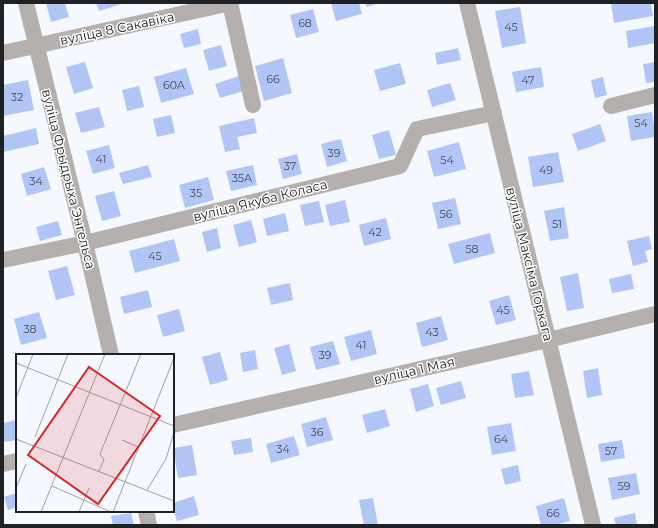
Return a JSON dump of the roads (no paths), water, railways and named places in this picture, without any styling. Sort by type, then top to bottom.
[{"type":"street","name":"вуліца Фрыдрыха Энгельса","points":[[26,3],[111,354]]},
{"type":"street","name":"вуліца 8 Сакавіка","points":[[3,53],[231,3]]},
{"type":"street","points":[[231,3],[253,104]]},
{"type":"street","name":"вуліца Максіма Горкага","points":[[467,3],[593,525]]},
{"type":"street","points":[[612,106],[655,95]]},
{"type":"street","name":"вуліца Якуба Коласа","points":[[3,260],[85,243],[400,166],[417,129],[494,113]]},
{"type":"street","name":"вуліца 1 Мая","points":[[174,425],[548,340],[655,314]]},
{"type":"street","points":[[3,464],[16,461]]},
{"type":"street","points":[[146,512],[149,525]]}]
